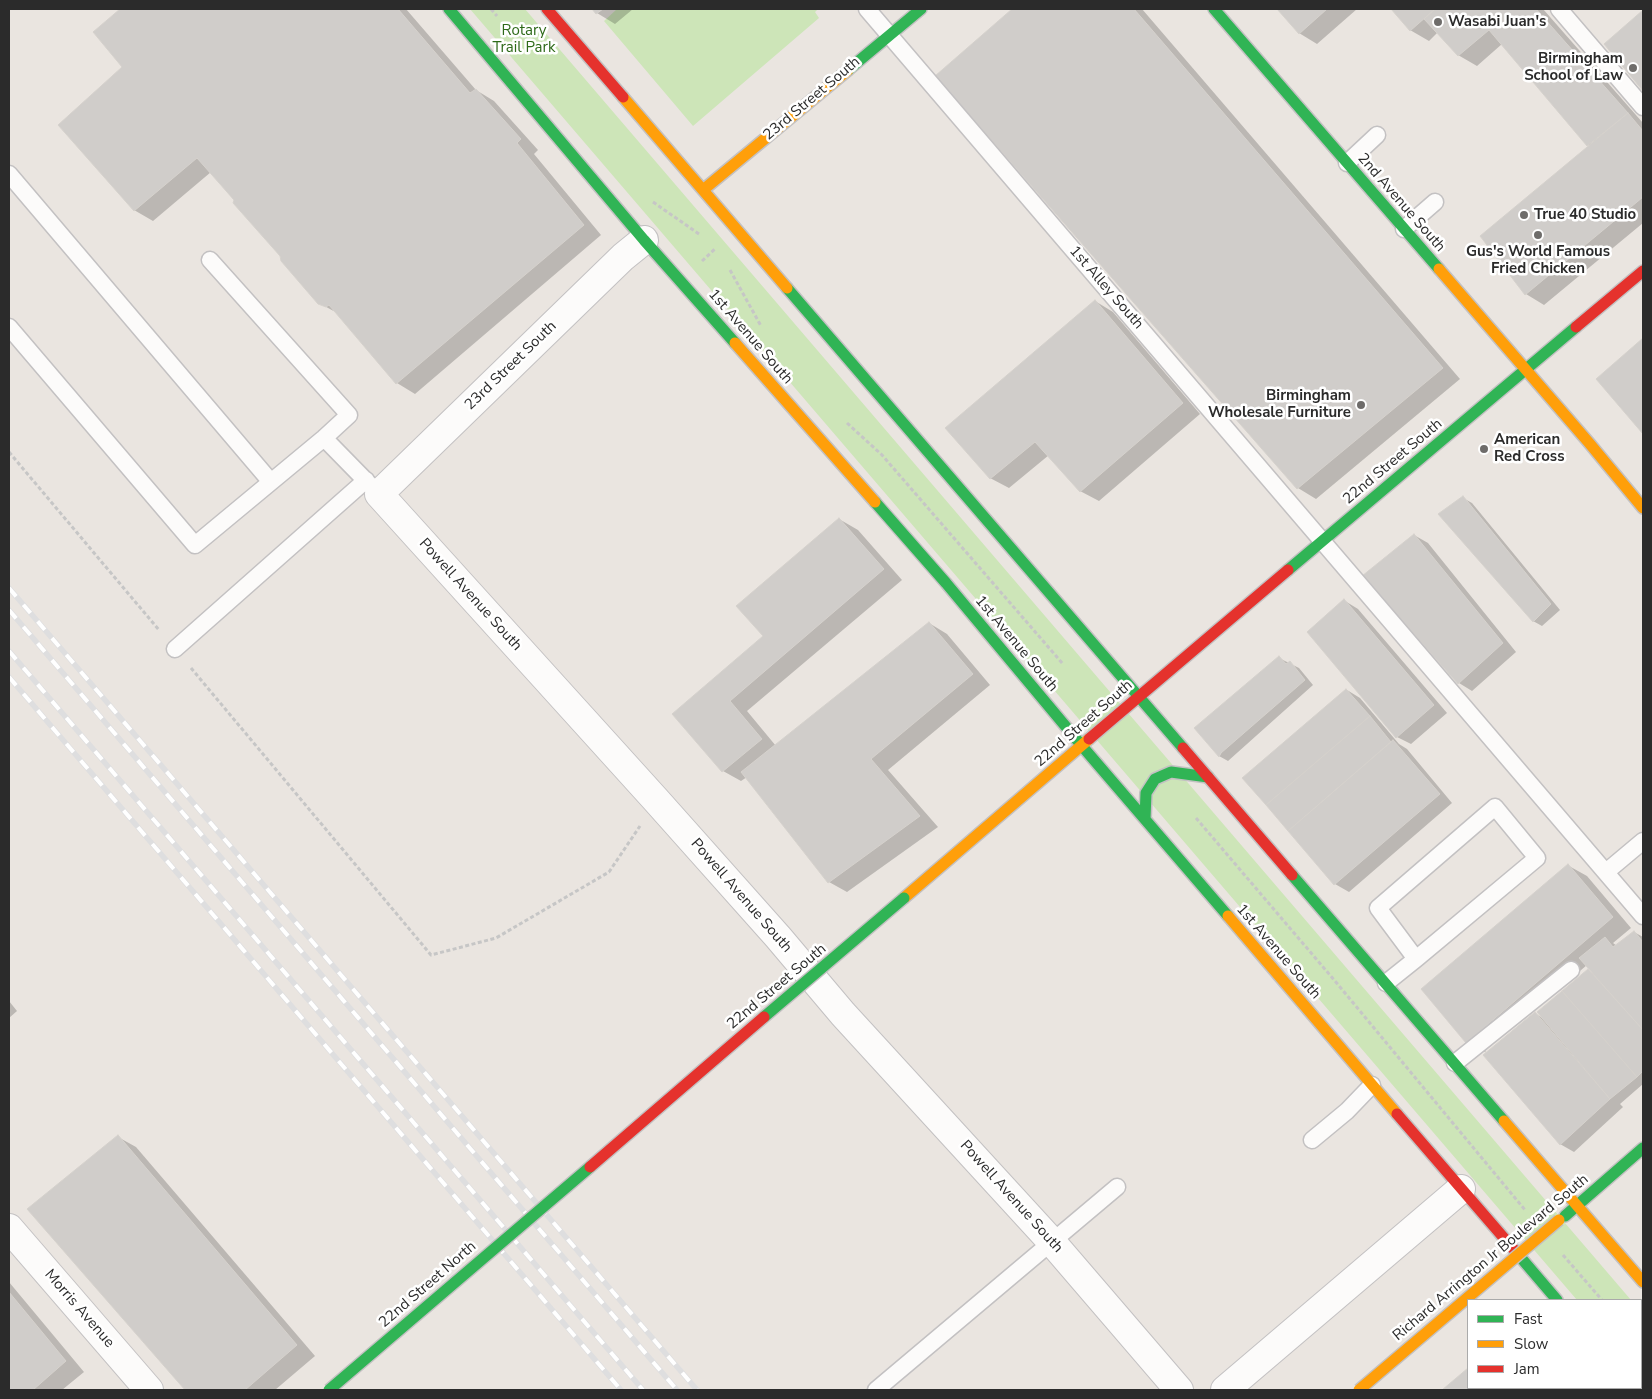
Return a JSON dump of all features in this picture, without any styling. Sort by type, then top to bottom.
[{"type":"street","name":"1st Avenue South","points":[[450,9],[644,240],[946,583],[1145,820],[1556,1299]]},
{"type":"street","points":[[547,9],[1643,1282]]},
{"type":"street","name":"23rd Street South","points":[[703,190],[921,9]]},
{"type":"street","name":"2nd Avenue South","points":[[1214,9],[1590,444],[1643,508]]},
{"type":"street","name":"23rd Street South","points":[[372,487],[623,257],[644,240]]},
{"type":"street","name":"22nd Street South","points":[[547,1202],[1082,746],[1138,696],[1643,271]]},
{"type":"street","name":"Powell Avenue South","points":[[372,487],[656,800],[778,937],[843,1014],[1051,1241],[1179,1390]]},
{"type":"street","points":[[1145,820],[1146,792],[1155,779],[1171,772],[1208,777]]},
{"type":"street","name":"Richard Arrington Jr Boulevard South","points":[[1359,1390],[1643,1148]]},
{"type":"street","points":[[1225,1390],[1461,1189]]},
{"type":"street","name":"22nd Street North","points":[[328,1390],[547,1202]]},
{"type":"street","name":"Morris Avenue","points":[[9,1228],[148,1390]]},
{"type":"lane","name":"1st Alley South","points":[[867,9],[1643,916]]},
{"type":"lane","points":[[1559,9],[1643,107]]},
{"type":"lane","points":[[1347,163],[1377,135]]},
{"type":"lane","points":[[9,174],[271,482]]},
{"type":"lane","points":[[1404,229],[1435,202]]},
{"type":"lane","points":[[9,327],[196,545],[349,415],[210,260]]},
{"type":"lane","points":[[175,649],[372,487],[324,438]]},
{"type":"lane","points":[[1386,983],[1416,959],[1537,858],[1496,807],[1378,908],[1416,959]]},
{"type":"lane","points":[[1606,872],[1643,841]]},
{"type":"lane","points":[[1455,1063],[1571,970]]},
{"type":"lane","points":[[1312,1140],[1347,1111],[1372,1085]]},
{"type":"lane","points":[[876,1390],[1117,1187]]},
{"type":"path","points":[[491,9],[497,16]]},
{"type":"path","points":[[652,201],[701,235]]},
{"type":"path","points":[[718,246],[722,255]]},
{"type":"path","points":[[727,264],[765,332]]},
{"type":"path","points":[[840,417],[882,454],[1063,664]]},
{"type":"path","points":[[9,452],[431,955],[496,938],[610,872],[656,800]]},
{"type":"path","points":[[1196,818],[1531,1216]]},
{"type":"path","points":[[1562,1255],[1601,1299]]},
{"type":"green space","name":"Rotary Trail Park","points":[[470,9],[525,9],[1630,1299],[1576,1299]]},
{"type":"green space","points":[[617,9],[818,9],[815,12],[819,18],[693,126],[604,21]]},
{"type":"green space","points":[[1642,1314],[1643,1315],[1643,1378],[1642,1376]]},
{"type":"building","points":[[120,9],[398,9],[470,93],[476,89],[521,139],[517,143],[584,225],[396,384],[329,305],[326,307],[318,304],[281,261],[280,256],[233,203],[234,200],[197,158],[134,211],[58,125],[122,67],[93,32]]},
{"type":"building","points":[[592,9],[603,9],[596,14]]},
{"type":"building","points":[[1012,9],[1134,9],[1443,368],[1297,489],[935,76]]},
{"type":"building","points":[[1277,9],[1327,9],[1299,34]]},
{"type":"building","points":[[1391,9],[1435,9],[1410,31]]},
{"type":"building","points":[[1435,9],[1536,9],[1628,113],[1587,146],[1489,30],[1458,56],[1424,19]]},
{"type":"building","name":"Birmingham School of Law","points":[[1643,10],[1643,91],[1604,44]]},
{"type":"building","points":[[1628,113],[1643,131],[1643,197],[1525,295],[1480,236]]},
{"type":"building","points":[[1095,300],[1183,403],[1080,492],[1035,442],[990,479],[945,428]]},
{"type":"building","points":[[1643,338],[1643,434],[1596,379]]},
{"type":"building","points":[[1463,496],[1551,604],[1533,622],[1438,514]]},
{"type":"building","points":[[839,518],[884,569],[730,701],[762,739],[722,772],[672,714],[763,636],[736,606]]},
{"type":"building","points":[[1414,534],[1503,643],[1458,684],[1362,576]]},
{"type":"building","points":[[1344,599],[1434,705],[1396,738],[1307,632]]},
{"type":"building","points":[[929,622],[973,674],[871,759],[920,816],[828,883],[741,772]]},
{"type":"building","points":[[1279,656],[1286,664],[1290,661],[1305,680],[1221,753],[1219,757],[1194,728]]},
{"type":"building","points":[[1346,689],[1370,716],[1266,805],[1242,778]]},
{"type":"building","points":[[1370,716],[1391,742],[1288,831],[1266,805]]},
{"type":"building","points":[[1393,740],[1440,794],[1334,885],[1288,831]]},
{"type":"building","points":[[1568,864],[1613,917],[1466,1043],[1421,989]]},
{"type":"building","points":[[1634,931],[1643,942],[1643,1030],[1579,958],[1605,937],[1613,947]]},
{"type":"building","points":[[1588,969],[1643,1030],[1643,1071],[1637,1077],[1562,991]]},
{"type":"building","points":[[1562,991],[1637,1077],[1610,1099],[1537,1012]]},
{"type":"building","points":[[1535,1012],[1610,1099],[1560,1145],[1483,1055]]},
{"type":"building","points":[[118,1135],[297,1345],[245,1390],[185,1390],[27,1209]]},
{"type":"building","points":[[9,1292],[66,1361],[33,1390],[9,1390]]},
{"type":"building","points":[[1467,1369],[1467,1389],[1586,1390],[1442,1390]]},
{"type":"railway","points":[[9,588],[697,1390]]},
{"type":"railway","points":[[9,610],[677,1390]]},
{"type":"railway","points":[[9,651],[643,1390]]},
{"type":"railway","points":[[9,677],[621,1390]]},
{"type":"traffic: fast","points":[[449,9],[644,240],[735,343]]},
{"type":"traffic: fast","points":[[848,70],[921,9]]},
{"type":"traffic: fast","points":[[1214,9],[1439,269]]},
{"type":"traffic: fast","points":[[787,288],[1183,748]]},
{"type":"traffic: fast","points":[[1288,570],[1576,327]]},
{"type":"traffic: fast","points":[[875,502],[1228,916]]},
{"type":"traffic: fast","points":[[1145,819],[1146,793],[1155,779],[1171,772],[1208,777]]},
{"type":"traffic: fast","points":[[1292,875],[1504,1121]]},
{"type":"traffic: fast","points":[[764,1017],[904,898]]},
{"type":"traffic: fast","points":[[1565,1216],[1643,1148]]},
{"type":"traffic: fast","points":[[329,1390],[590,1167]]},
{"type":"traffic: fast","points":[[1516,1252],[1556,1299]]},
{"type":"traffic: slow","points":[[703,190],[848,70]]},
{"type":"traffic: slow","points":[[623,97],[787,288]]},
{"type":"traffic: slow","points":[[1439,269],[1643,508]]},
{"type":"traffic: slow","points":[[735,343],[875,502]]},
{"type":"traffic: slow","points":[[904,898],[1089,739]]},
{"type":"traffic: slow","points":[[1228,916],[1397,1114]]},
{"type":"traffic: slow","points":[[1504,1121],[1643,1282]]},
{"type":"traffic: slow","points":[[1359,1390],[1559,1220]]},
{"type":"traffic: jam","points":[[547,9],[623,97]]},
{"type":"traffic: jam","points":[[1576,327],[1643,271]]},
{"type":"traffic: jam","points":[[1089,739],[1288,570]]},
{"type":"traffic: jam","points":[[1183,748],[1292,875]]},
{"type":"traffic: jam","points":[[590,1167],[764,1017]]},
{"type":"traffic: jam","points":[[1397,1114],[1516,1252]]},
{"type":"place","name":"Wasabi Juan's","points":[[1438,22]]},
{"type":"place","name":"Birmingham School of Law","points":[[1633,68]]},
{"type":"place","name":"True 40 Studio","points":[[1524,215]]},
{"type":"place","name":"Gus's World Famous Fried Chicken","points":[[1538,235]]},
{"type":"place","name":"Birmingham Wholesale Furniture","points":[[1361,405]]},
{"type":"place","name":"American Red Cross","points":[[1484,449]]}]
